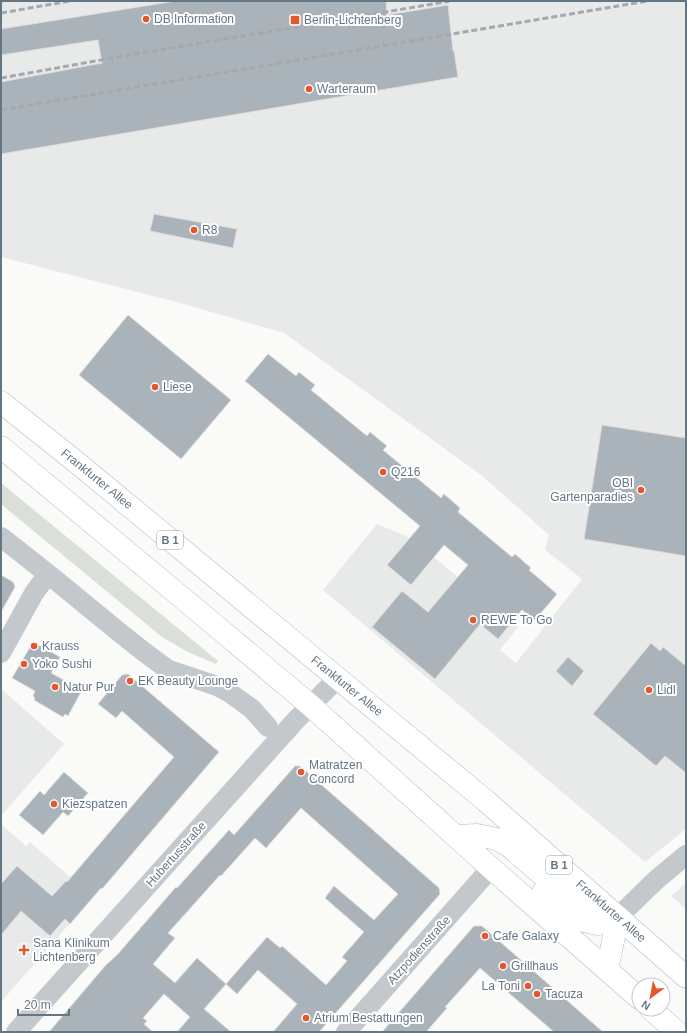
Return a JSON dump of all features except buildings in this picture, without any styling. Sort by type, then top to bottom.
[{"type":"main road","name":"Frankfurter Allee","points":[[1,402],[81,466],[486,801],[686,977]]},
{"type":"main road","points":[[1,447],[310,705],[491,868],[631,991]]},
{"type":"main road","points":[[456,836],[477,835],[497,839],[509,846],[566,895],[618,917]]},
{"type":"main road","points":[[491,868],[515,868],[574,919],[598,924],[618,917]]},
{"type":"main road","points":[[607,970],[618,917]]},
{"type":"main road","points":[[660,1017],[677,1032]]},
{"type":"street","points":[[1,537],[163,666],[169,670],[217,686],[230,693],[252,708],[268,727]]},
{"type":"street","points":[[1,653],[34,593],[48,574]]},
{"type":"street","name":"Hubertusstraße","points":[[16,1032],[310,705],[338,678]]},
{"type":"street","points":[[618,917],[656,880],[686,855]]},
{"type":"street","name":"Atzpodienstraße","points":[[346,1032],[491,868]]},
{"type":"shaded area","points":[[1,1],[686,1],[686,829],[645,862],[323,590],[377,524],[411,538],[518,627],[500,650],[516,663],[582,579],[545,550],[549,535],[480,474],[284,333],[184,304],[1,257]]},
{"type":"shaded area","points":[[1,483],[218,661],[216,664],[188,652],[162,637],[1,504]]},
{"type":"shaded area","points":[[1,689],[64,744],[1,816]]},
{"type":"shaded area","name":"Sana Klinikum Lichtenberg","points":[[1,824],[26,846],[30,842],[93,897],[1,1002]]},
{"type":"shaded area","points":[[686,883],[686,909],[671,896]]},
{"type":"railway","points":[[1,13],[70,1]]},
{"type":"railway","points":[[1,78],[450,1]]},
{"type":"railway","points":[[1,110],[648,1]]},
{"type":"place","name":"DB Information","points":[[146,19]]},
{"type":"place","name":"Berlin-Lichtenberg","points":[[295,20]]},
{"type":"place","name":"Warteraum","points":[[309,89]]},
{"type":"place","name":"R8","points":[[194,230]]},
{"type":"place","name":"Liese","points":[[155,387]]},
{"type":"place","name":"Q216","points":[[383,472]]},
{"type":"place","name":"OBI Gartenparadies","points":[[641,490]]},
{"type":"place","name":"REWE To Go","points":[[473,620]]},
{"type":"place","name":"Krauss","points":[[34,646]]},
{"type":"place","name":"Yoko Sushi","points":[[24,664]]},
{"type":"place","name":"EK Beauty Lounge","points":[[130,681]]},
{"type":"place","name":"Natur Pur","points":[[55,687]]},
{"type":"place","name":"Lidl","points":[[649,690]]},
{"type":"place","name":"Matratzen Concord","points":[[301,772]]},
{"type":"place","name":"Kiezspatzen","points":[[54,804]]},
{"type":"place","name":"Cafe Galaxy","points":[[485,936]]},
{"type":"place","name":"Sana Klinikum Lichtenberg","points":[[24,950]]},
{"type":"place","name":"Grillhaus","points":[[503,966]]},
{"type":"place","name":"La Toni","points":[[528,986]]},
{"type":"place","name":"Tacuza","points":[[537,994]]},
{"type":"place","name":"Atrium Bestattungen","points":[[306,1018]]}]
